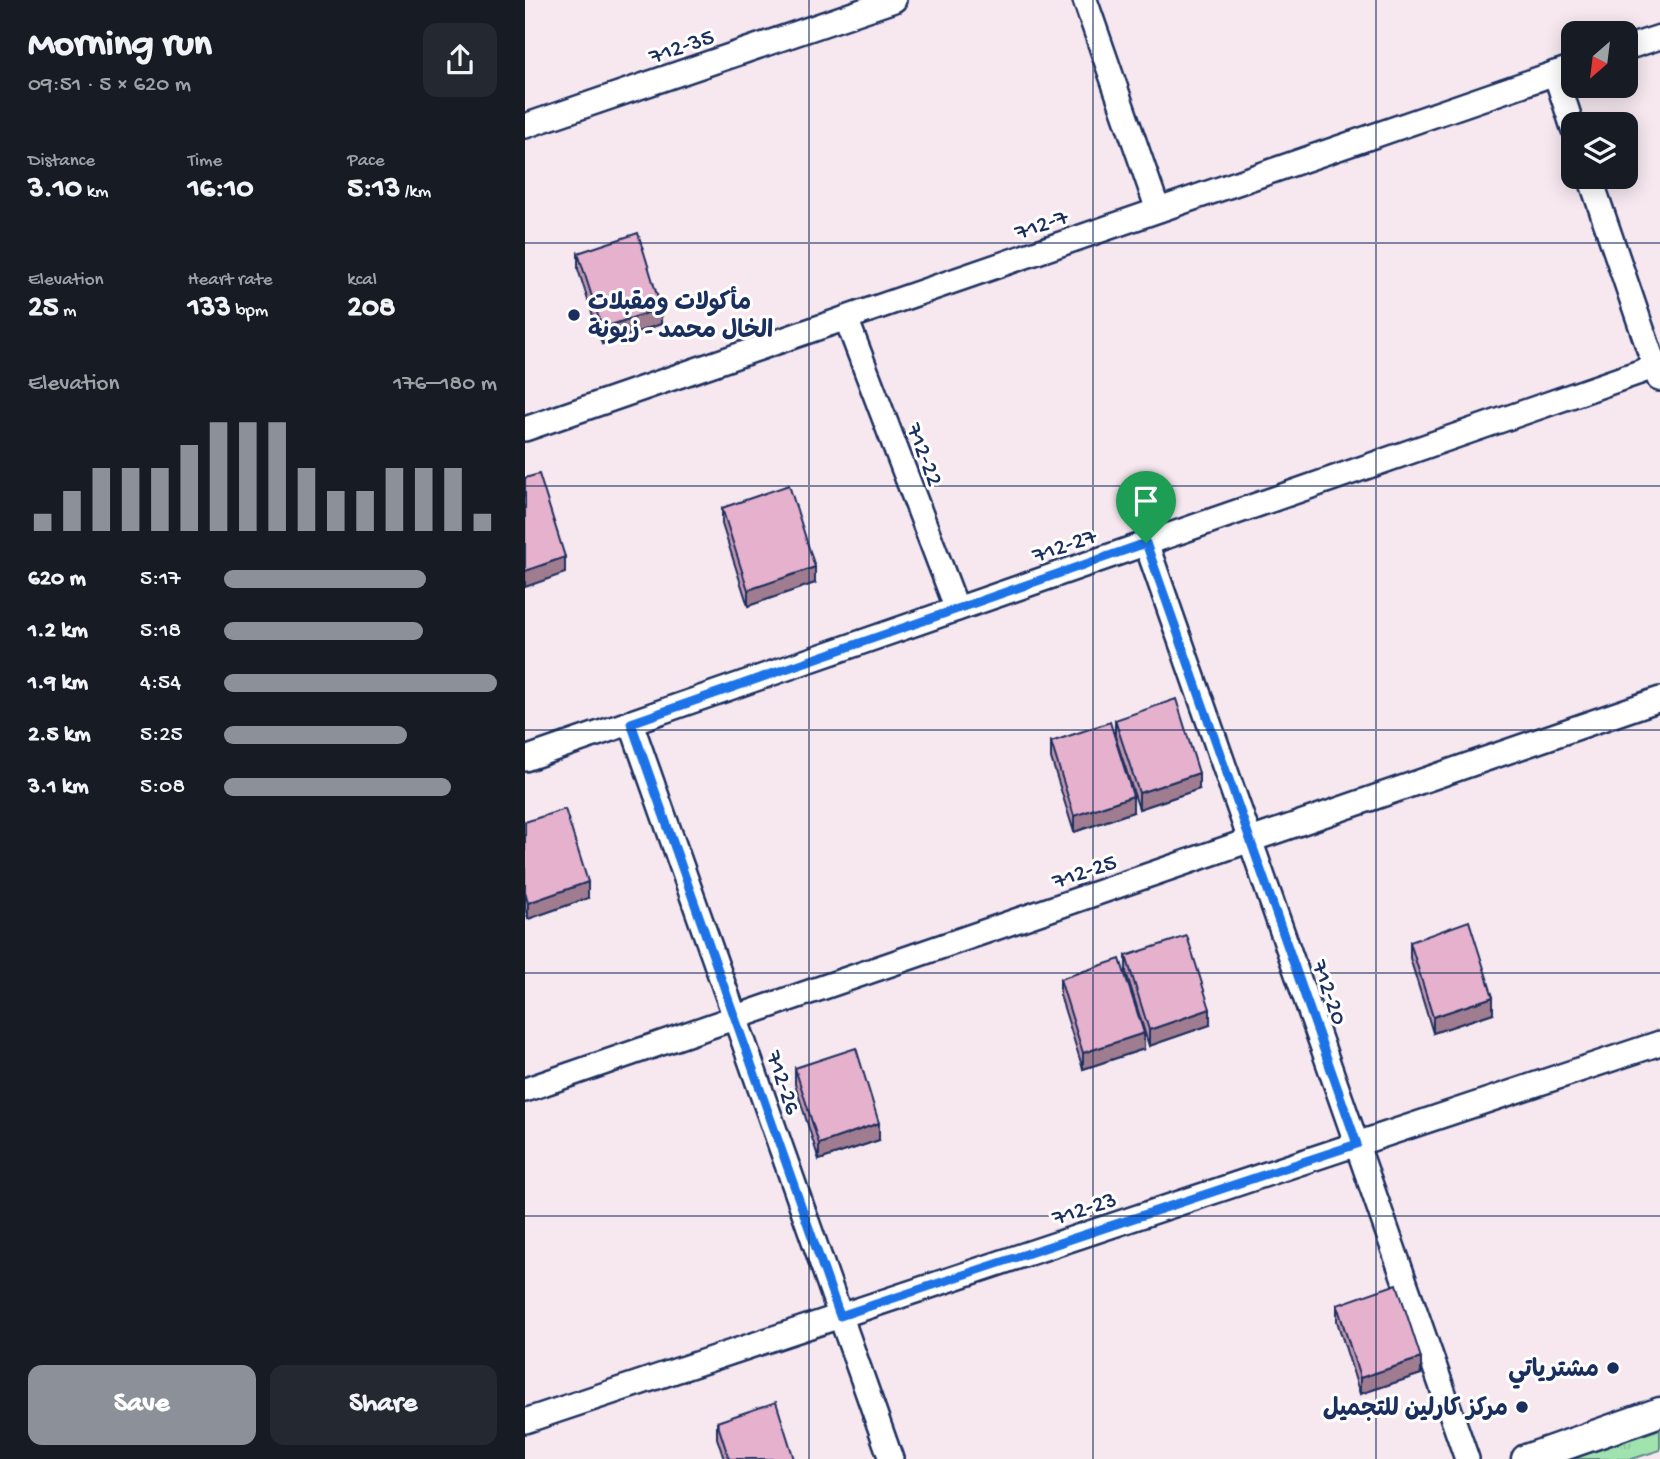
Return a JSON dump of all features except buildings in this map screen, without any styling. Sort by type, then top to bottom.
[{"type":"street","name":"712-35","points":[[525,126],[894,0]]},
{"type":"street","points":[[1084,0],[1158,210]]},
{"type":"street","points":[[1638,44],[1660,37]]},
{"type":"street","name":"712-7","points":[[527,421],[846,318],[1561,71]]},
{"type":"street","points":[[1594,189],[1658,371]]},
{"type":"street","name":"712-22","points":[[846,318],[957,609]]},
{"type":"street","name":"712-27","points":[[525,760],[1146,543],[1658,371]]},
{"type":"street","name":"712-20","points":[[1146,543],[1467,1459]]},
{"type":"street","name":"712-25","points":[[525,1090],[1660,699]]},
{"type":"street","name":"712-26","points":[[631,723],[891,1459]]},
{"type":"street","name":"712-23","points":[[525,1421],[1660,1043]]},
{"type":"street","points":[[1526,1459],[1660,1412]]},
{"type":"green space","points":[[1660,1429],[1660,1450],[1632,1459],[1572,1459]]},
{"type":"place","name":"مأكولات ومقبلات الخال محمد - زيونة","points":[[574,315]]},
{"type":"place","name":"مشترياتي","points":[[1613,1368]]},
{"type":"place","name":"مركز كارلين للتجميل","points":[[1522,1407]]},
{"type":"route","points":[[1146,543],[1357,1144],[840,1316],[631,723],[1146,543]]}]
